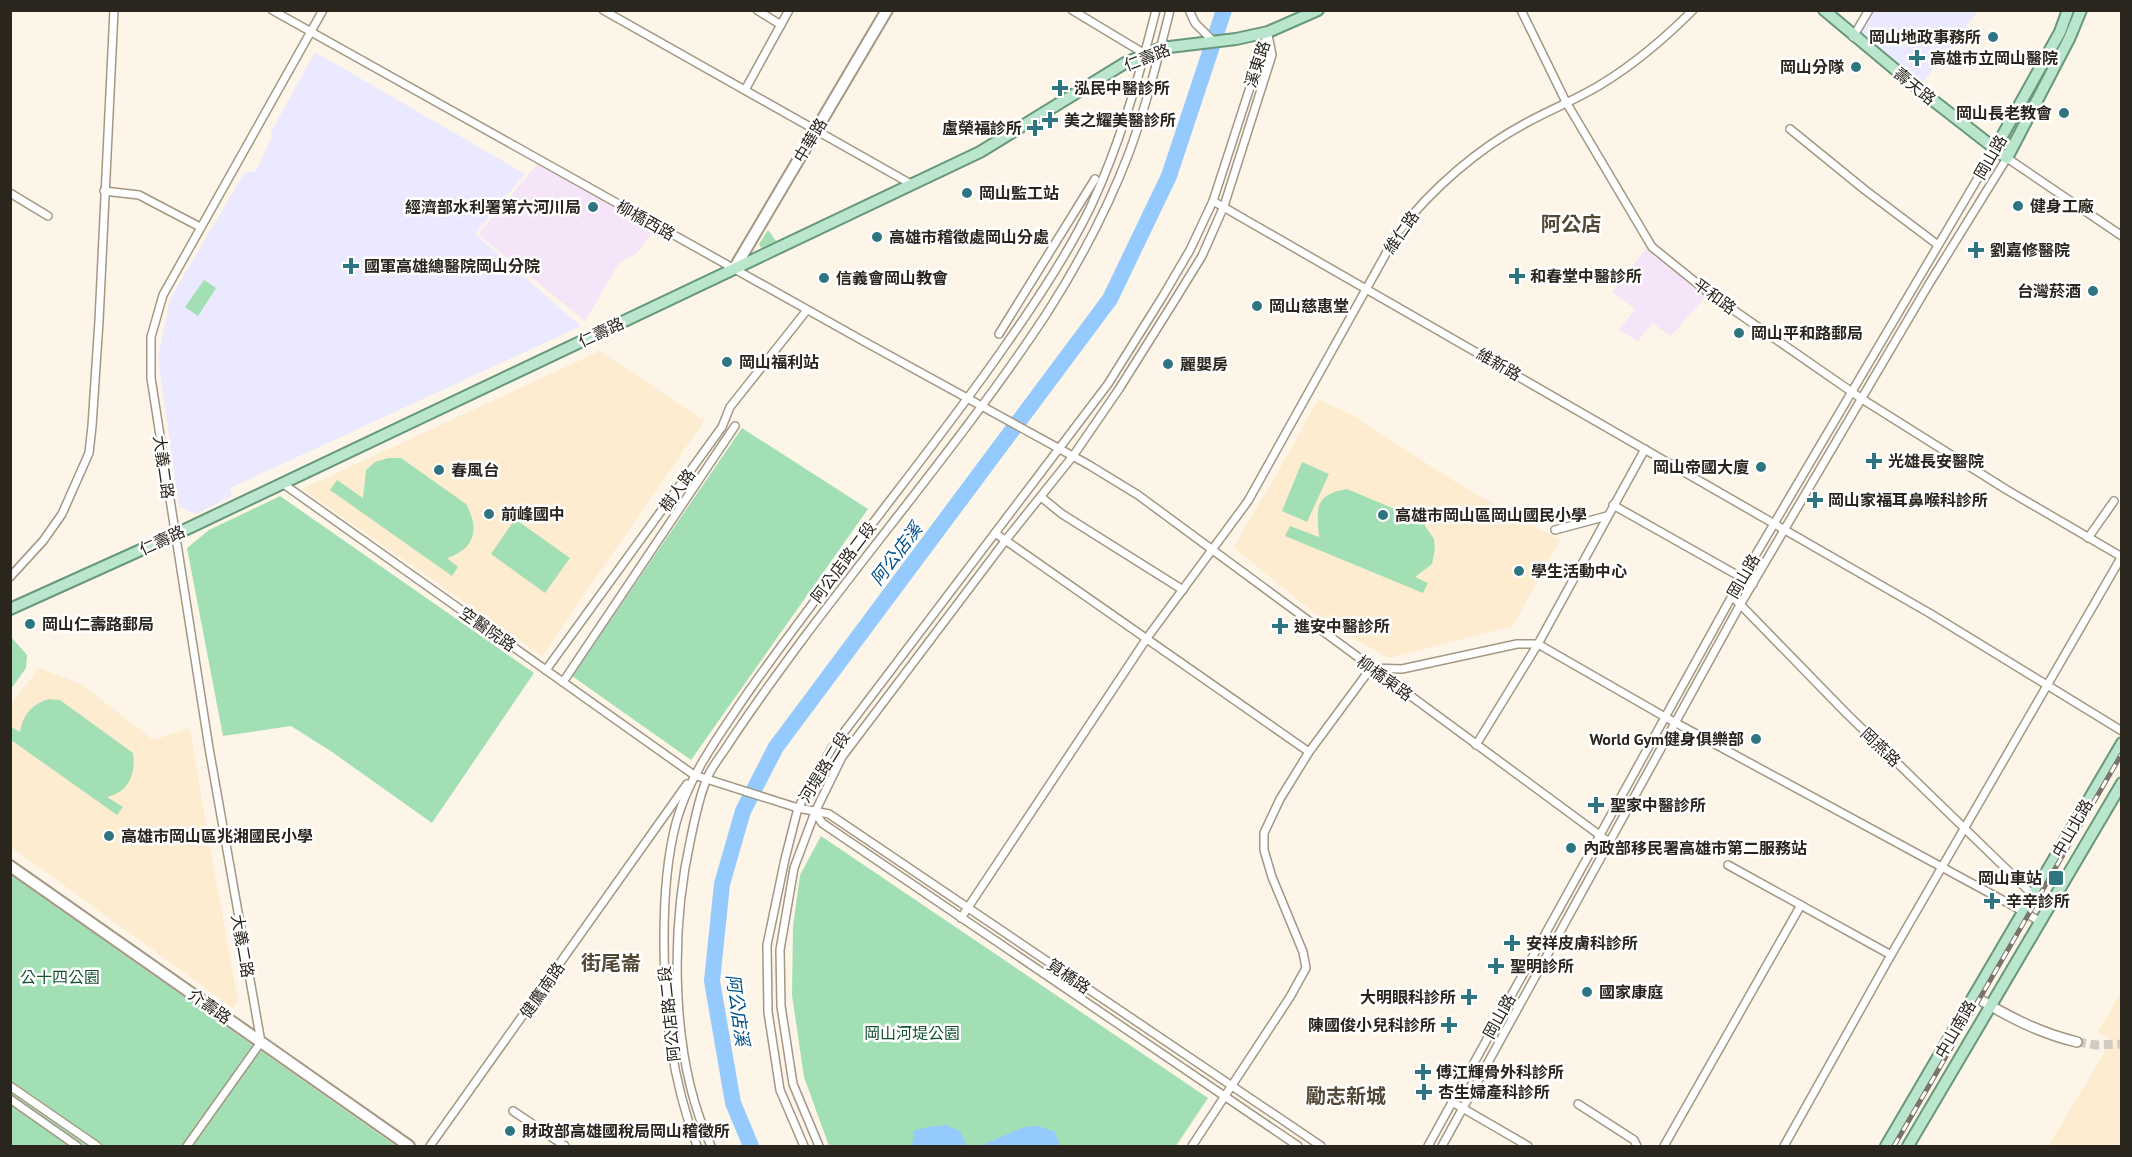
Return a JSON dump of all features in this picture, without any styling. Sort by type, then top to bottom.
[{"type":"main road","name":"中華路","points":[[734,269],[886,10]]},
{"type":"main road","points":[[1268,32],[1318,10]]},
{"type":"main road","name":"壽天路","points":[[1824,10],[1853,37],[2007,158]]},
{"type":"main road","name":"岡山路","points":[[1995,149],[2056,39],[2068,10]]},
{"type":"main road","name":"岡山路","points":[[2007,158],[2069,39],[2081,10]]},
{"type":"main road","name":"仁壽路","points":[[10,609],[174,535],[980,152],[1125,63],[1161,48],[1236,39],[1268,32]]},
{"type":"main road","name":"中山北路","points":[[2023,912],[2121,743]]},
{"type":"main road","name":"中山北路","points":[[2041,922],[2121,783]]},
{"type":"main road","name":"介壽路","points":[[10,866],[409,1146]]},
{"type":"main road","name":"中山南路","points":[[1886,1146],[2023,912]]},
{"type":"main road","name":"中山南路","points":[[1908,1146],[2041,922]]},
{"type":"street","points":[[10,577],[43,541],[62,514],[89,453],[93,415],[114,10]]},
{"type":"street","name":"柳橋西路","points":[[272,10],[990,411]]},
{"type":"street","name":"大義二路","points":[[261,1042],[174,535],[151,378],[151,337],[162,295],[323,10]]},
{"type":"street","points":[[603,10],[911,184]]},
{"type":"street","points":[[757,10],[782,25]]},
{"type":"street","points":[[745,90],[789,10]]},
{"type":"street","points":[[1072,10],[1145,54]]},
{"type":"street","name":"阿公店路二段","points":[[697,1146],[685,1111],[669,1045],[664,992],[664,904],[667,865],[676,822],[694,775],[751,688],[823,589],[968,399],[1034,305],[1090,208],[1115,149],[1145,54],[1156,10]]},
{"type":"street","name":"阿公店路二段","points":[[711,1146],[705,1134],[691,1086],[682,1040],[678,999],[680,907],[684,867],[706,779],[770,683],[981,406],[1047,312],[1101,216],[1129,152],[1161,48],[1170,10]]},
{"type":"street","points":[[1189,10],[1195,23],[1213,41]]},
{"type":"street","name":"平和路","points":[[1521,10],[1566,102],[1652,247],[1709,293],[1862,399],[2007,490],[2121,557]]},
{"type":"street","name":"維仁路","points":[[961,918],[1147,638],[1248,501],[1398,232],[1438,185],[1515,129],[1599,86],[1644,55],[1693,10]]},
{"type":"street","points":[[1853,37],[1869,10]]},
{"type":"street","name":"溪東路","points":[[1060,449],[1108,384],[1190,249],[1213,201],[1268,32]]},
{"type":"street","name":"溪東路","points":[[1073,456],[1119,389],[1202,256],[1224,206],[1272,54],[1268,32]]},
{"type":"street","points":[[1790,129],[1938,245]]},
{"type":"street","name":"岡山路","points":[[1428,1146],[1742,578],[1995,149]]},
{"type":"street","points":[[2007,158],[2121,236]]},
{"type":"street","name":"岡山路","points":[[1442,1146],[1752,584],[1929,284],[2007,158]]},
{"type":"street","points":[[999,334],[1095,179]]},
{"type":"street","points":[[104,191],[139,195],[200,227]]},
{"type":"street","points":[[10,193],[48,216]]},
{"type":"street","name":"維新路","points":[[1213,201],[1931,614],[2121,731]]},
{"type":"street","name":"樹人路","points":[[546,670],[722,427],[730,407],[807,310]]},
{"type":"street","name":"柳橋東路","points":[[990,411],[1073,456],[1138,495],[1599,835]]},
{"type":"street","points":[[563,682],[735,426]]},
{"type":"street","name":"河堤路二段","points":[[804,1146],[780,1090],[768,1012],[767,990],[767,945],[798,808],[832,748],[1060,449]]},
{"type":"street","points":[[1476,745],[1538,644],[1645,449]]},
{"type":"street","name":"河堤路二段","points":[[819,1146],[794,1084],[781,1006],[780,950],[794,868],[815,812],[842,757],[1005,541],[1073,456]]},
{"type":"street","name":"空醫院路","points":[[282,483],[694,775],[706,779]]},
{"type":"street","points":[[1041,496],[1062,514],[1183,590]]},
{"type":"street","points":[[2088,538],[2114,501]]},
{"type":"street","points":[[1614,505],[1752,584]]},
{"type":"street","points":[[878,516],[890,525]]},
{"type":"street","points":[[1555,530],[1607,516]]},
{"type":"street","points":[[995,532],[1309,752]]},
{"type":"street","points":[[633,550],[645,560]]},
{"type":"street","points":[[1784,1146],[1891,955],[2121,557]]},
{"type":"street","points":[[823,589],[834,598]]},
{"type":"street","name":"岡燕路","points":[[1732,596],[1846,714],[2033,896]]},
{"type":"street","points":[[1192,1146],[1290,997],[1306,968],[1303,952],[1272,877],[1264,850],[1264,833],[1280,799],[1309,752],[1371,668],[1402,669],[1517,644],[1538,644],[1665,717],[2041,922]]},
{"type":"street","name":"健鷹南路","points":[[430,1146],[694,775]]},
{"type":"street","name":"筧橋路","points":[[706,779],[798,808],[829,814],[1321,1146]]},
{"type":"street","name":"筧橋路","points":[[815,812],[822,823],[1298,1146]]},
{"type":"street","points":[[1599,835],[1609,842]]},
{"type":"street","points":[[1728,865],[1891,955]]},
{"type":"street","points":[[1664,1146],[1801,905]]},
{"type":"street","points":[[664,992],[678,999]]},
{"type":"street","points":[[1974,996],[2040,1031],[2077,1042]]},
{"type":"street","points":[[1128,1031],[1135,1021]]},
{"type":"street","points":[[187,1146],[261,1042]]},
{"type":"street","points":[[10,1086],[97,1146]]},
{"type":"street","points":[[10,1099],[77,1146]]},
{"type":"street","points":[[1452,1102],[1528,1146]]},
{"type":"street","points":[[1578,1104],[1634,1140],[1637,1146]]},
{"type":"street","points":[[513,1111],[565,1146]]},
{"type":"shaded area","name":"高雄市立岡山醫院","points":[[1870,11],[1978,11],[1922,83],[1863,33],[1861,28]]},
{"type":"shaded area","name":"國軍高雄總醫院岡山分院","points":[[315,52],[525,174],[475,234],[581,326],[230,488],[232,496],[196,514],[179,507],[158,358],[170,299],[244,173],[256,171],[271,139],[271,132]]},
{"type":"shaded area","points":[[540,161],[657,226],[637,253],[619,263],[585,321],[479,233]]},
{"type":"shaded area","points":[[1650,244],[1709,293],[1671,336],[1652,323],[1638,341],[1619,330],[1635,309],[1612,292]]},
{"type":"shaded area","name":"前峰國中","points":[[600,351],[704,421],[542,656],[302,489]]},
{"type":"shaded area","name":"高雄市岡山區岡山國民小學","points":[[1318,399],[1352,415],[1468,490],[1560,540],[1513,626],[1389,658],[1331,627],[1233,547]]},
{"type":"shaded area","name":"高雄市岡山區兆湘國民小學","points":[[39,668],[81,684],[153,740],[190,728],[238,1001],[233,1008],[11,847],[10,706]]},
{"type":"shaded area","points":[[2121,992],[2121,1146],[2048,1146],[2112,1040],[2098,1032]]},
{"type":"green space","points":[[768,230],[776,241],[761,248],[759,244]]},
{"type":"green space","points":[[204,280],[216,288],[198,316],[185,307]]},
{"type":"green space","points":[[742,428],[868,509],[691,760],[572,676]]},
{"type":"green space","points":[[388,458],[401,458],[466,504],[474,530],[469,544],[447,558],[458,567],[452,576],[330,490],[337,480],[363,498],[366,470],[375,462]]},
{"type":"green space","points":[[1302,462],[1329,474],[1307,522],[1282,511]]},
{"type":"green space","points":[[1347,489],[1421,520],[1434,539],[1435,549],[1432,564],[1415,577],[1428,583],[1423,593],[1285,536],[1290,526],[1319,537],[1318,511],[1323,499]]},
{"type":"green space","points":[[280,496],[534,673],[432,823],[332,752],[291,726],[223,736],[187,548],[209,530]]},
{"type":"green space","points":[[515,519],[570,558],[545,593],[491,554]]},
{"type":"green space","points":[[11,637],[27,655],[26,668],[11,689]]},
{"type":"green space","points":[[49,699],[60,700],[133,753],[132,775],[129,781],[121,791],[107,797],[123,807],[117,815],[11,740],[11,727],[20,732],[23,720],[29,711]]},
{"type":"green space","name":"岡山河堤公園","points":[[821,836],[1208,1098],[1176,1146],[829,1146],[804,1077],[792,995],[793,926],[800,875]]},
{"type":"green space","name":"公十四公園","points":[[11,875],[396,1146],[11,1146]]},
{"type":"water","points":[[946,1125],[960,1131],[966,1145],[969,1146],[912,1146],[914,1131]]},
{"type":"water","points":[[1038,1126],[1055,1132],[1058,1146],[980,1146],[1024,1127]]},
{"type":"waterway","name":"阿公店溪","points":[[751,1146],[733,1103],[712,981],[722,884],[743,811],[776,747],[1110,299],[1169,176],[1224,10]]},
{"type":"tunnel","points":[[2077,1042],[2096,1045],[2122,1044]]},
{"type":"railway","points":[[1894,1146],[2121,755]]},
{"type":"place","name":"岡山地政事務所","points":[[1993,37]]},
{"type":"place","name":"高雄市立岡山醫院","points":[[1917,58]]},
{"type":"place","name":"岡山分隊","points":[[1856,67]]},
{"type":"place","name":"泓民中醫診所","points":[[1060,88]]},
{"type":"place","name":"岡山長老教會","points":[[2064,113]]},
{"type":"place","name":"美之耀美醫診所","points":[[1050,120]]},
{"type":"place","name":"盧榮福診所","points":[[1035,128]]},
{"type":"place","name":"岡山監工站","points":[[967,193]]},
{"type":"place","name":"健身工廠","points":[[2018,206]]},
{"type":"place","name":"經濟部水利署第六河川局","points":[[593,207]]},
{"type":"place","name":"高雄市稽徵處岡山分處","points":[[877,237]]},
{"type":"place","name":"劉嘉修醫院","points":[[1976,250]]},
{"type":"place","name":"國軍高雄總醫院岡山分院","points":[[351,266]]},
{"type":"place","name":"和春堂中醫診所","points":[[1517,276]]},
{"type":"place","name":"信義會岡山教會","points":[[824,278]]},
{"type":"place","name":"台灣菸酒","points":[[2093,291]]},
{"type":"place","name":"岡山慈惠堂","points":[[1257,306]]},
{"type":"place","name":"岡山平和路郵局","points":[[1739,333]]},
{"type":"place","name":"岡山福利站","points":[[727,362]]},
{"type":"place","name":"麗嬰房","points":[[1168,364]]},
{"type":"place","name":"光雄長安醫院","points":[[1874,461]]},
{"type":"place","name":"岡山帝國大廈","points":[[1761,467]]},
{"type":"place","name":"春風台","points":[[439,470]]},
{"type":"place","name":"岡山家福耳鼻喉科診所","points":[[1815,500]]},
{"type":"place","name":"前峰國中","points":[[489,514]]},
{"type":"place","name":"高雄市岡山區岡山國民小學","points":[[1383,515]]},
{"type":"place","name":"學生活動中心","points":[[1519,571]]},
{"type":"place","name":"岡山仁壽路郵局","points":[[30,624]]},
{"type":"place","name":"進安中醫診所","points":[[1280,626]]},
{"type":"place","name":"World Gym健身俱樂部","points":[[1756,739]]},
{"type":"place","name":"聖家中醫診所","points":[[1596,805]]},
{"type":"place","name":"高雄市岡山區兆湘國民小學","points":[[109,836]]},
{"type":"place","name":"內政部移民署高雄市第二服務站","points":[[1571,848]]},
{"type":"place","name":"岡山車站","points":[[2056,878]]},
{"type":"place","name":"辛辛診所","points":[[1992,901]]},
{"type":"place","name":"安祥皮膚科診所","points":[[1512,943]]},
{"type":"place","name":"聖明診所","points":[[1496,966]]},
{"type":"place","name":"國家康庭","points":[[1587,992]]},
{"type":"place","name":"大明眼科診所","points":[[1469,997]]},
{"type":"place","name":"陳國俊小兒科診所","points":[[1449,1025]]},
{"type":"place","name":"傅江輝骨外科診所","points":[[1423,1072]]},
{"type":"place","name":"杏生婦產科診所","points":[[1424,1092]]},
{"type":"place","name":"財政部高雄國稅局岡山稽徵所","points":[[510,1131]]},
{"type":"district","name":"阿公店","points":[[1571,224]]},
{"type":"district","name":"街尾崙","points":[[611,963]]},
{"type":"district","name":"勵志新城","points":[[1346,1096]]}]
